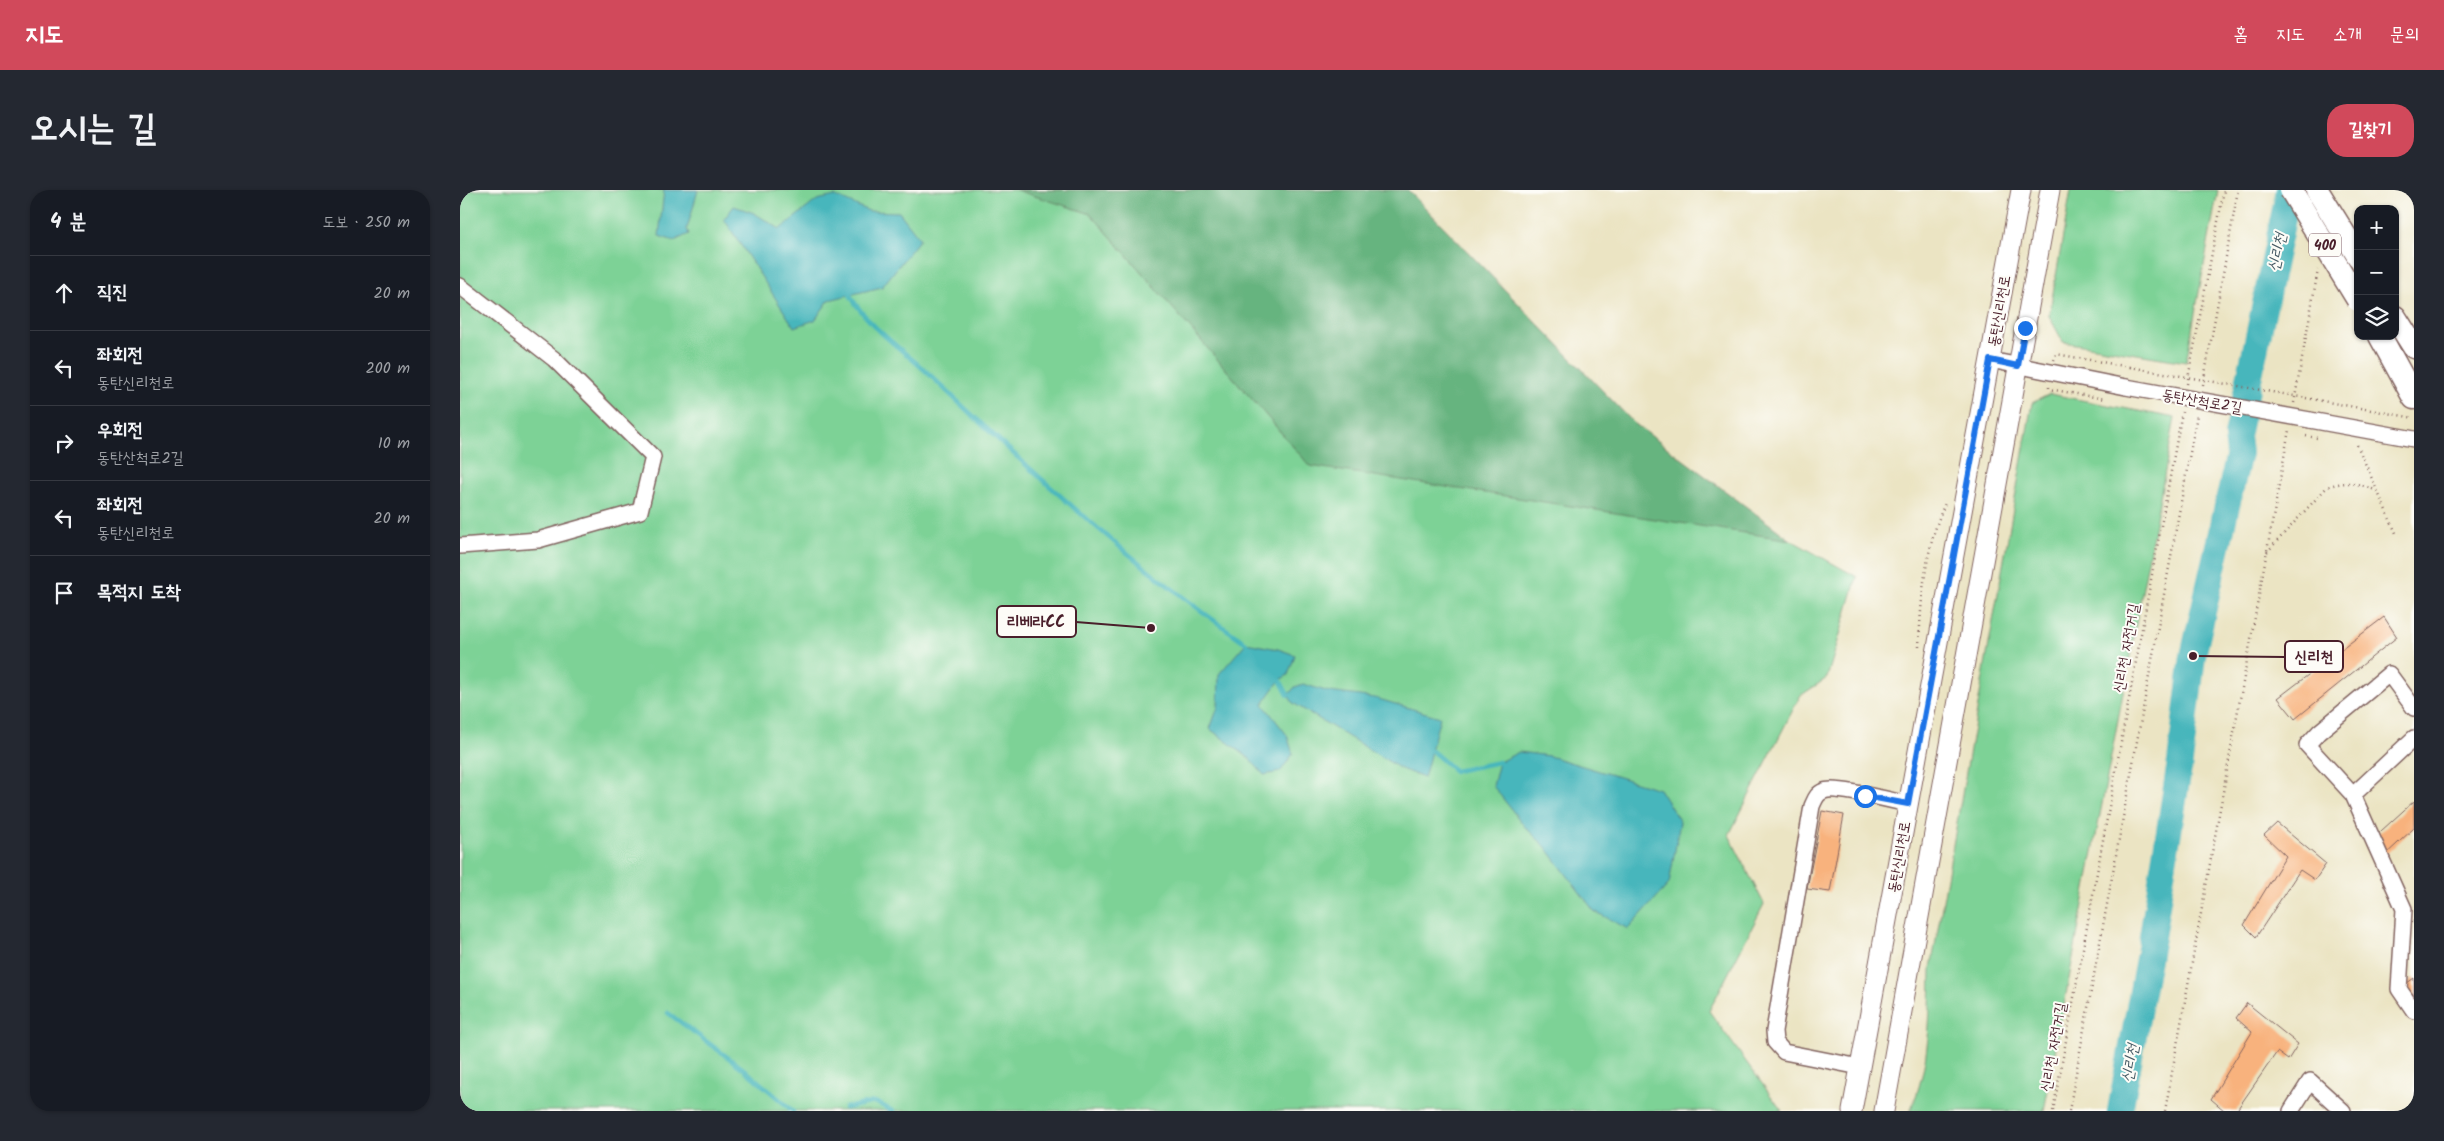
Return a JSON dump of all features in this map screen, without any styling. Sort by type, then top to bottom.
[{"type":"highway","name":"400","points":[[2291,190],[2355,295]]},
{"type":"highway","name":"400","points":[[2317,190],[2354,250]]},
{"type":"highway","points":[[2399,323],[2414,347]]},
{"type":"highway","points":[[2382,340],[2414,398]]},
{"type":"main road","name":"동탄신리천로","points":[[1852,1111],[2021,190]]},
{"type":"main road","name":"동탄신리천로","points":[[1884,1111],[2050,190]]},
{"type":"main road","points":[[2004,286],[2018,297],[2032,289]]},
{"type":"main road","points":[[1974,445],[1992,435],[2004,446]]},
{"type":"street","points":[[460,286],[554,360],[653,457],[640,511],[538,540],[460,546]]},
{"type":"street","name":"동탄산척로2길","points":[[1990,360],[2126,387],[2414,439]]},
{"type":"street","points":[[2414,708],[2389,674],[2319,732],[2307,745],[2353,795],[2404,909],[2399,989],[2414,1011]]},
{"type":"street","points":[[2353,795],[2414,738]]},
{"type":"street","points":[[1860,1067],[1819,1053],[1784,1052],[1775,1042],[1774,1031],[1811,816],[1817,795],[1825,790],[1864,802],[1908,804]]},
{"type":"street","points":[[2291,1111],[2310,1081],[2343,1111]]},
{"type":"path","points":[[2187,385],[2224,190]]},
{"type":"path","points":[[2202,386],[2238,190]]},
{"type":"path","points":[[2293,406],[2318,269]]},
{"type":"path","points":[[2056,354],[2414,418]]},
{"type":"path","points":[[2049,390],[2114,401]]},
{"type":"path","name":"신리천 자전거길","points":[[2053,1111],[2183,405]]},
{"type":"path","points":[[2069,1111],[2199,406]]},
{"type":"path","points":[[2165,1111],[2289,426]]},
{"type":"path","points":[[2357,445],[2396,534]]},
{"type":"path","points":[[2266,554],[2327,487],[2340,482],[2356,482],[2377,490]]},
{"type":"green space","points":[[460,190],[1063,190],[1074,194],[1310,466],[1557,488],[1791,540],[1857,577],[1827,678],[1800,696],[1729,835],[1764,904],[1709,1011],[1782,1111],[460,1111]]},
{"type":"green space","points":[[1016,190],[1408,190],[1634,423],[1791,540],[1310,466],[1091,214]]},
{"type":"green space","points":[[2071,190],[2218,190],[2186,362],[2063,342],[2049,316]]},
{"type":"green space","points":[[2050,394],[2175,418],[2044,1111],[1910,1111],[1922,1077],[1928,1041],[1931,968],[2032,403]]},
{"type":"water","points":[[664,190],[698,190],[687,229],[689,234],[674,241],[659,236]]},
{"type":"water","points":[[835,196],[869,211],[899,212],[920,239],[882,287],[829,300],[815,320],[794,327],[724,219],[734,206],[754,213],[780,229],[817,200]]},
{"type":"water","points":[[1246,643],[1278,649],[1295,655],[1288,675],[1280,680],[1263,704],[1287,735],[1293,754],[1280,772],[1264,775],[1249,758],[1210,729],[1218,707],[1219,674]]},
{"type":"water","points":[[1303,684],[1329,692],[1375,698],[1440,717],[1424,778],[1401,769],[1293,703],[1288,695],[1295,687]]},
{"type":"water","points":[[1519,752],[1549,756],[1659,789],[1680,822],[1669,884],[1628,929],[1594,911],[1545,846],[1526,828],[1493,786],[1499,762]]},
{"type":"building","points":[[2384,617],[2397,637],[2295,719],[2278,698]]},
{"type":"building","points":[[2414,801],[2414,828],[2383,857],[2370,841]]},
{"type":"building","points":[[1822,811],[1844,815],[1830,892],[1807,889]]},
{"type":"building","points":[[2277,823],[2326,864],[2315,880],[2300,870],[2256,937],[2244,925],[2286,856],[2264,835]]},
{"type":"building","points":[[2414,978],[2414,1007],[2399,989]]},
{"type":"building","points":[[2247,1003],[2298,1044],[2288,1060],[2277,1052],[2236,1111],[2225,1111],[2211,1099],[2252,1032],[2236,1018]]},
{"type":"waterway","name":"신리천","points":[[2120,1111],[2152,937],[2180,762],[2193,656],[2239,453],[2237,436],[2289,190]]},
{"type":"waterway","points":[[850,295],[857,307],[876,328],[930,375],[1044,481],[1122,549],[1246,643]]},
{"type":"waterway","points":[[1280,680],[1288,695]]},
{"type":"waterway","points":[[1432,751],[1455,771],[1499,762]]},
{"type":"waterway","points":[[668,1013],[745,1070],[793,1111]]},
{"type":"waterway","points":[[845,1108],[875,1102],[893,1111]]},
{"type":"place","name":"리베라CC","points":[[1151,628]]},
{"type":"place","name":"신리천","points":[[2193,656]]},
{"type":"route","points":[[1865,796],[1908,804],[1990,360],[2018,366],[2025,328]]}]
